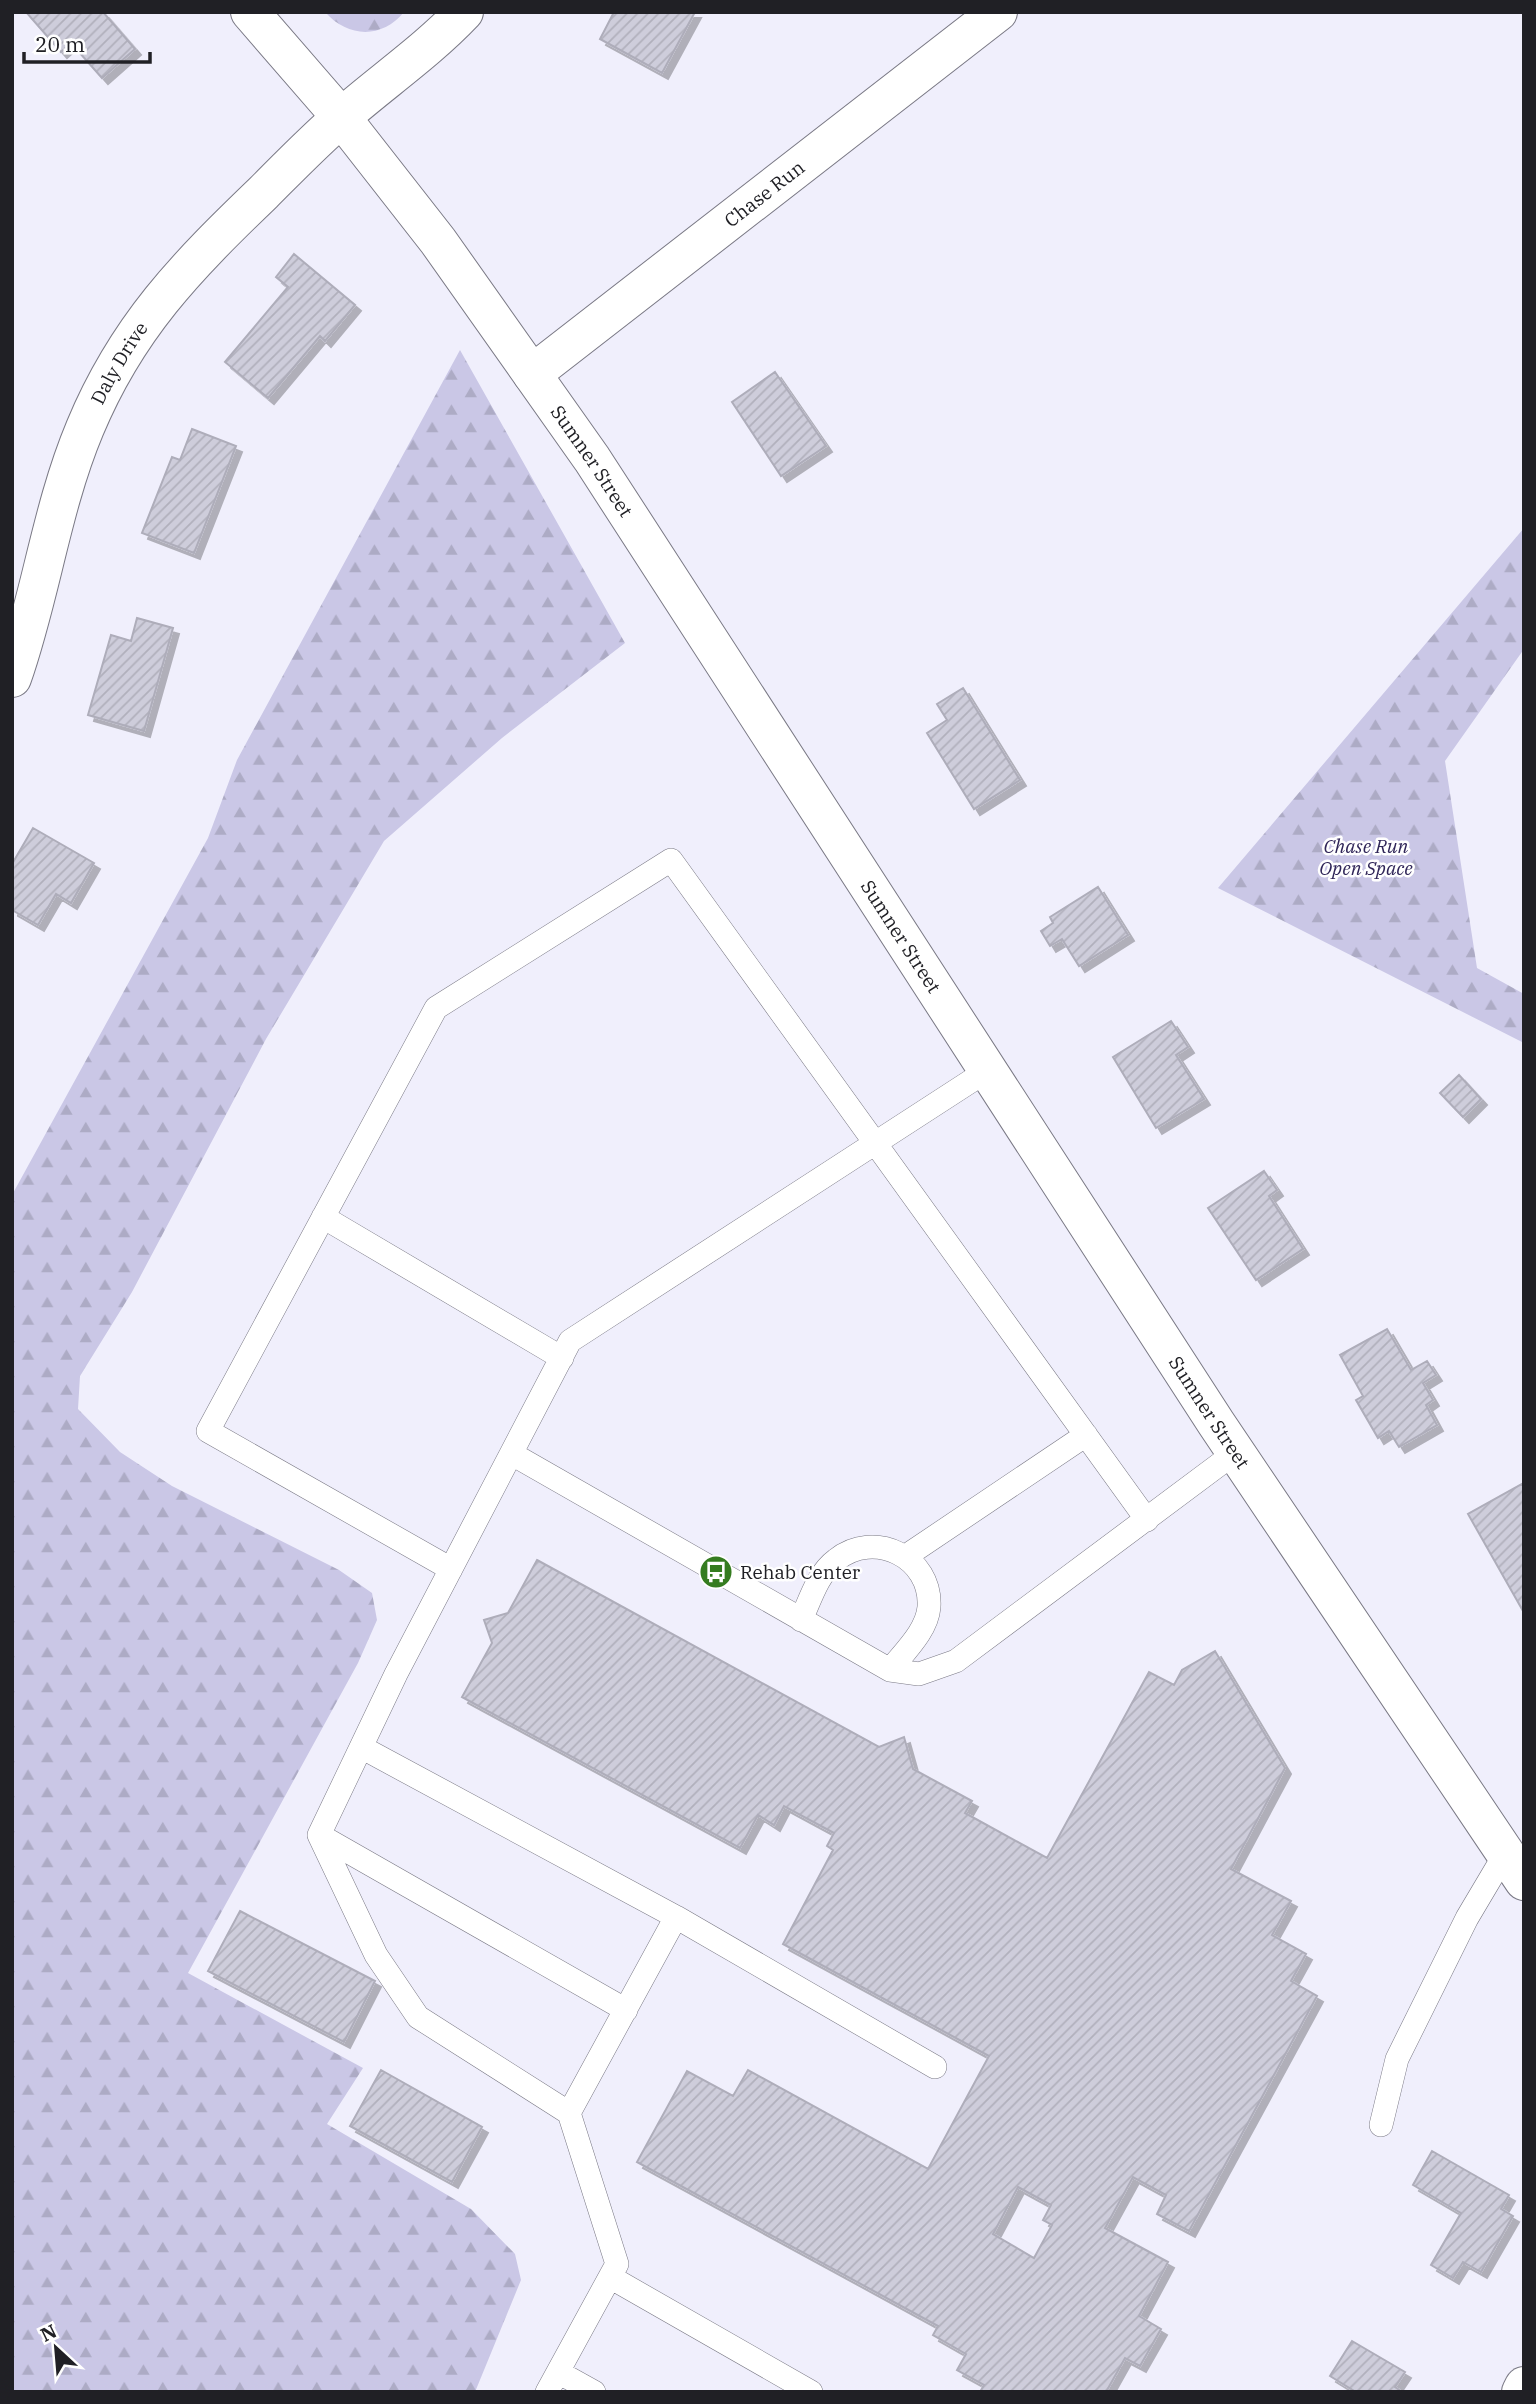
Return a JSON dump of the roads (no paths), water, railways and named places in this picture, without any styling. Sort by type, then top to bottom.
[{"type":"main road","name":"Sumner Street","points":[[250,12],[341,117],[438,241],[592,459],[1236,1452],[1514,1868]]},
{"type":"main road","points":[[341,117],[442,35],[464,12]]},
{"type":"main road","name":"Chase Run","points":[[532,374],[998,12]]},
{"type":"main road","name":"Daly Drive","points":[[12,678],[69,473],[85,428],[128,343],[177,278],[341,117]]},
{"type":"main road","points":[[1521,2392],[1524,2386]]},
{"type":"lane","points":[[451,1569],[208,1431],[436,1007],[671,860],[1147,1520]]},
{"type":"lane","points":[[319,1835],[361,1746],[570,1341],[988,1070]]},
{"type":"lane","points":[[323,1217],[562,1358]]},
{"type":"lane","points":[[906,1556],[1086,1435]]},
{"type":"lane","points":[[512,1454],[890,1670],[919,1674],[956,1661],[1236,1452]]},
{"type":"lane","points":[[801,1619],[822,1577],[834,1561],[850,1550],[870,1545],[889,1548],[906,1556],[920,1570],[927,1589],[929,1608],[923,1627],[890,1670]]},
{"type":"lane","points":[[361,1746],[676,1917],[935,2067]]},
{"type":"lane","points":[[319,1835],[626,2010]]},
{"type":"lane","points":[[319,1835],[376,1955],[418,2017],[569,2113],[617,2264],[553,2382],[594,2392]]},
{"type":"lane","points":[[1381,2125],[1396,2059],[1467,1918],[1514,1868]]},
{"type":"lane","points":[[569,2113],[676,1917]]},
{"type":"lane","points":[[610,2277],[811,2392]]},
{"type":"place","name":"Rehab Center","points":[[716,1572]]},
{"type":"park label","name":"Chase Run Open Space","points":[[1366,857]]}]
